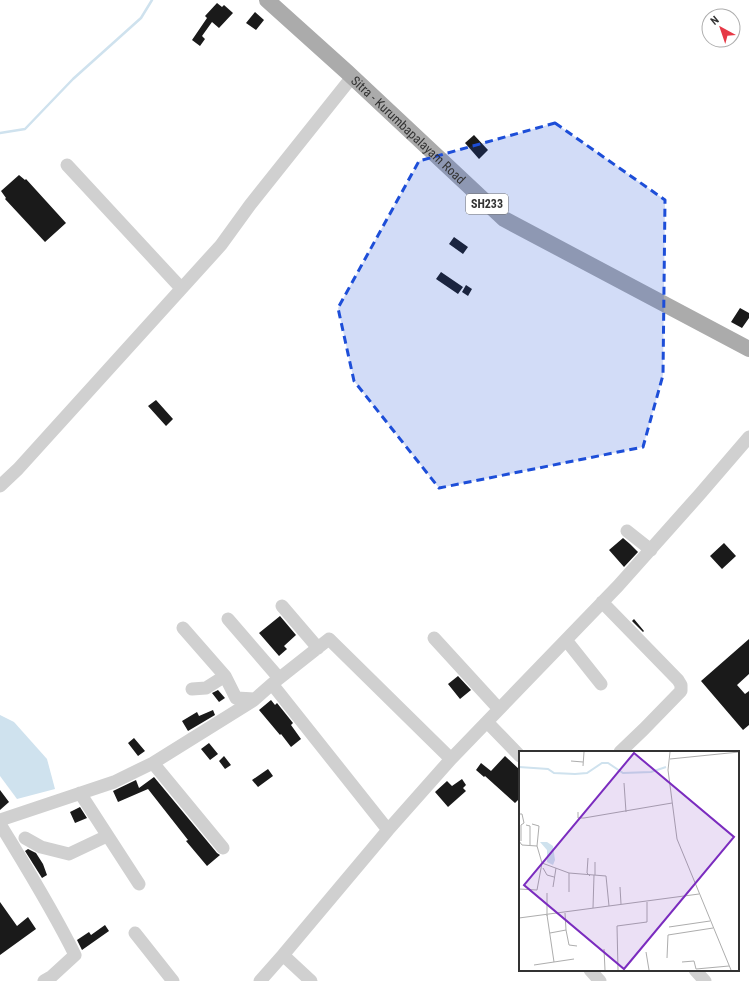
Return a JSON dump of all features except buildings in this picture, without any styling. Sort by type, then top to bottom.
[{"type":"main road","name":"Sitra - Kurumbapalayam Road","points":[[268,0],[504,219],[749,349]]},
{"type":"street","points":[[0,486],[18,469],[220,245],[352,77]]},
{"type":"street","points":[[67,165],[181,288]]},
{"type":"street","points":[[260,981],[388,830],[452,759],[651,550],[749,437]]},
{"type":"street","points":[[627,531],[651,550]]},
{"type":"street","points":[[602,602],[678,680],[681,685],[681,691],[621,751]]},
{"type":"street","points":[[282,606],[318,648]]},
{"type":"street","points":[[228,619],[388,830]]},
{"type":"street","points":[[183,628],[225,676],[236,698],[255,699]]},
{"type":"street","points":[[434,638],[499,709]]},
{"type":"street","points":[[0,820],[114,782],[153,762],[255,699],[329,640],[452,759]]},
{"type":"street","points":[[566,640],[601,684]]},
{"type":"street","points":[[192,689],[206,688],[225,676]]},
{"type":"street","points":[[487,722],[519,755]]},
{"type":"street","points":[[153,762],[223,848]]},
{"type":"street","points":[[80,793],[139,884]]},
{"type":"street","points":[[0,824],[66,935],[75,955],[44,981]]},
{"type":"street","points":[[26,838],[41,847],[69,854],[107,836]]},
{"type":"street","points":[[135,933],[173,981]]},
{"type":"street","points":[[283,955],[311,981]]},
{"type":"street","points":[[591,971],[600,981]]},
{"type":"street","points":[[696,971],[705,981]]},
{"type":"highlighted area","points":[[555,123],[665,200],[663,375],[643,447],[439,488],[354,381],[338,308],[419,161]]},
{"type":"water","points":[[0,715],[14,722],[47,759],[55,789],[17,799],[0,776]]},
{"type":"waterway","points":[[0,133],[25,129],[73,79],[141,18],[152,0]]}]
